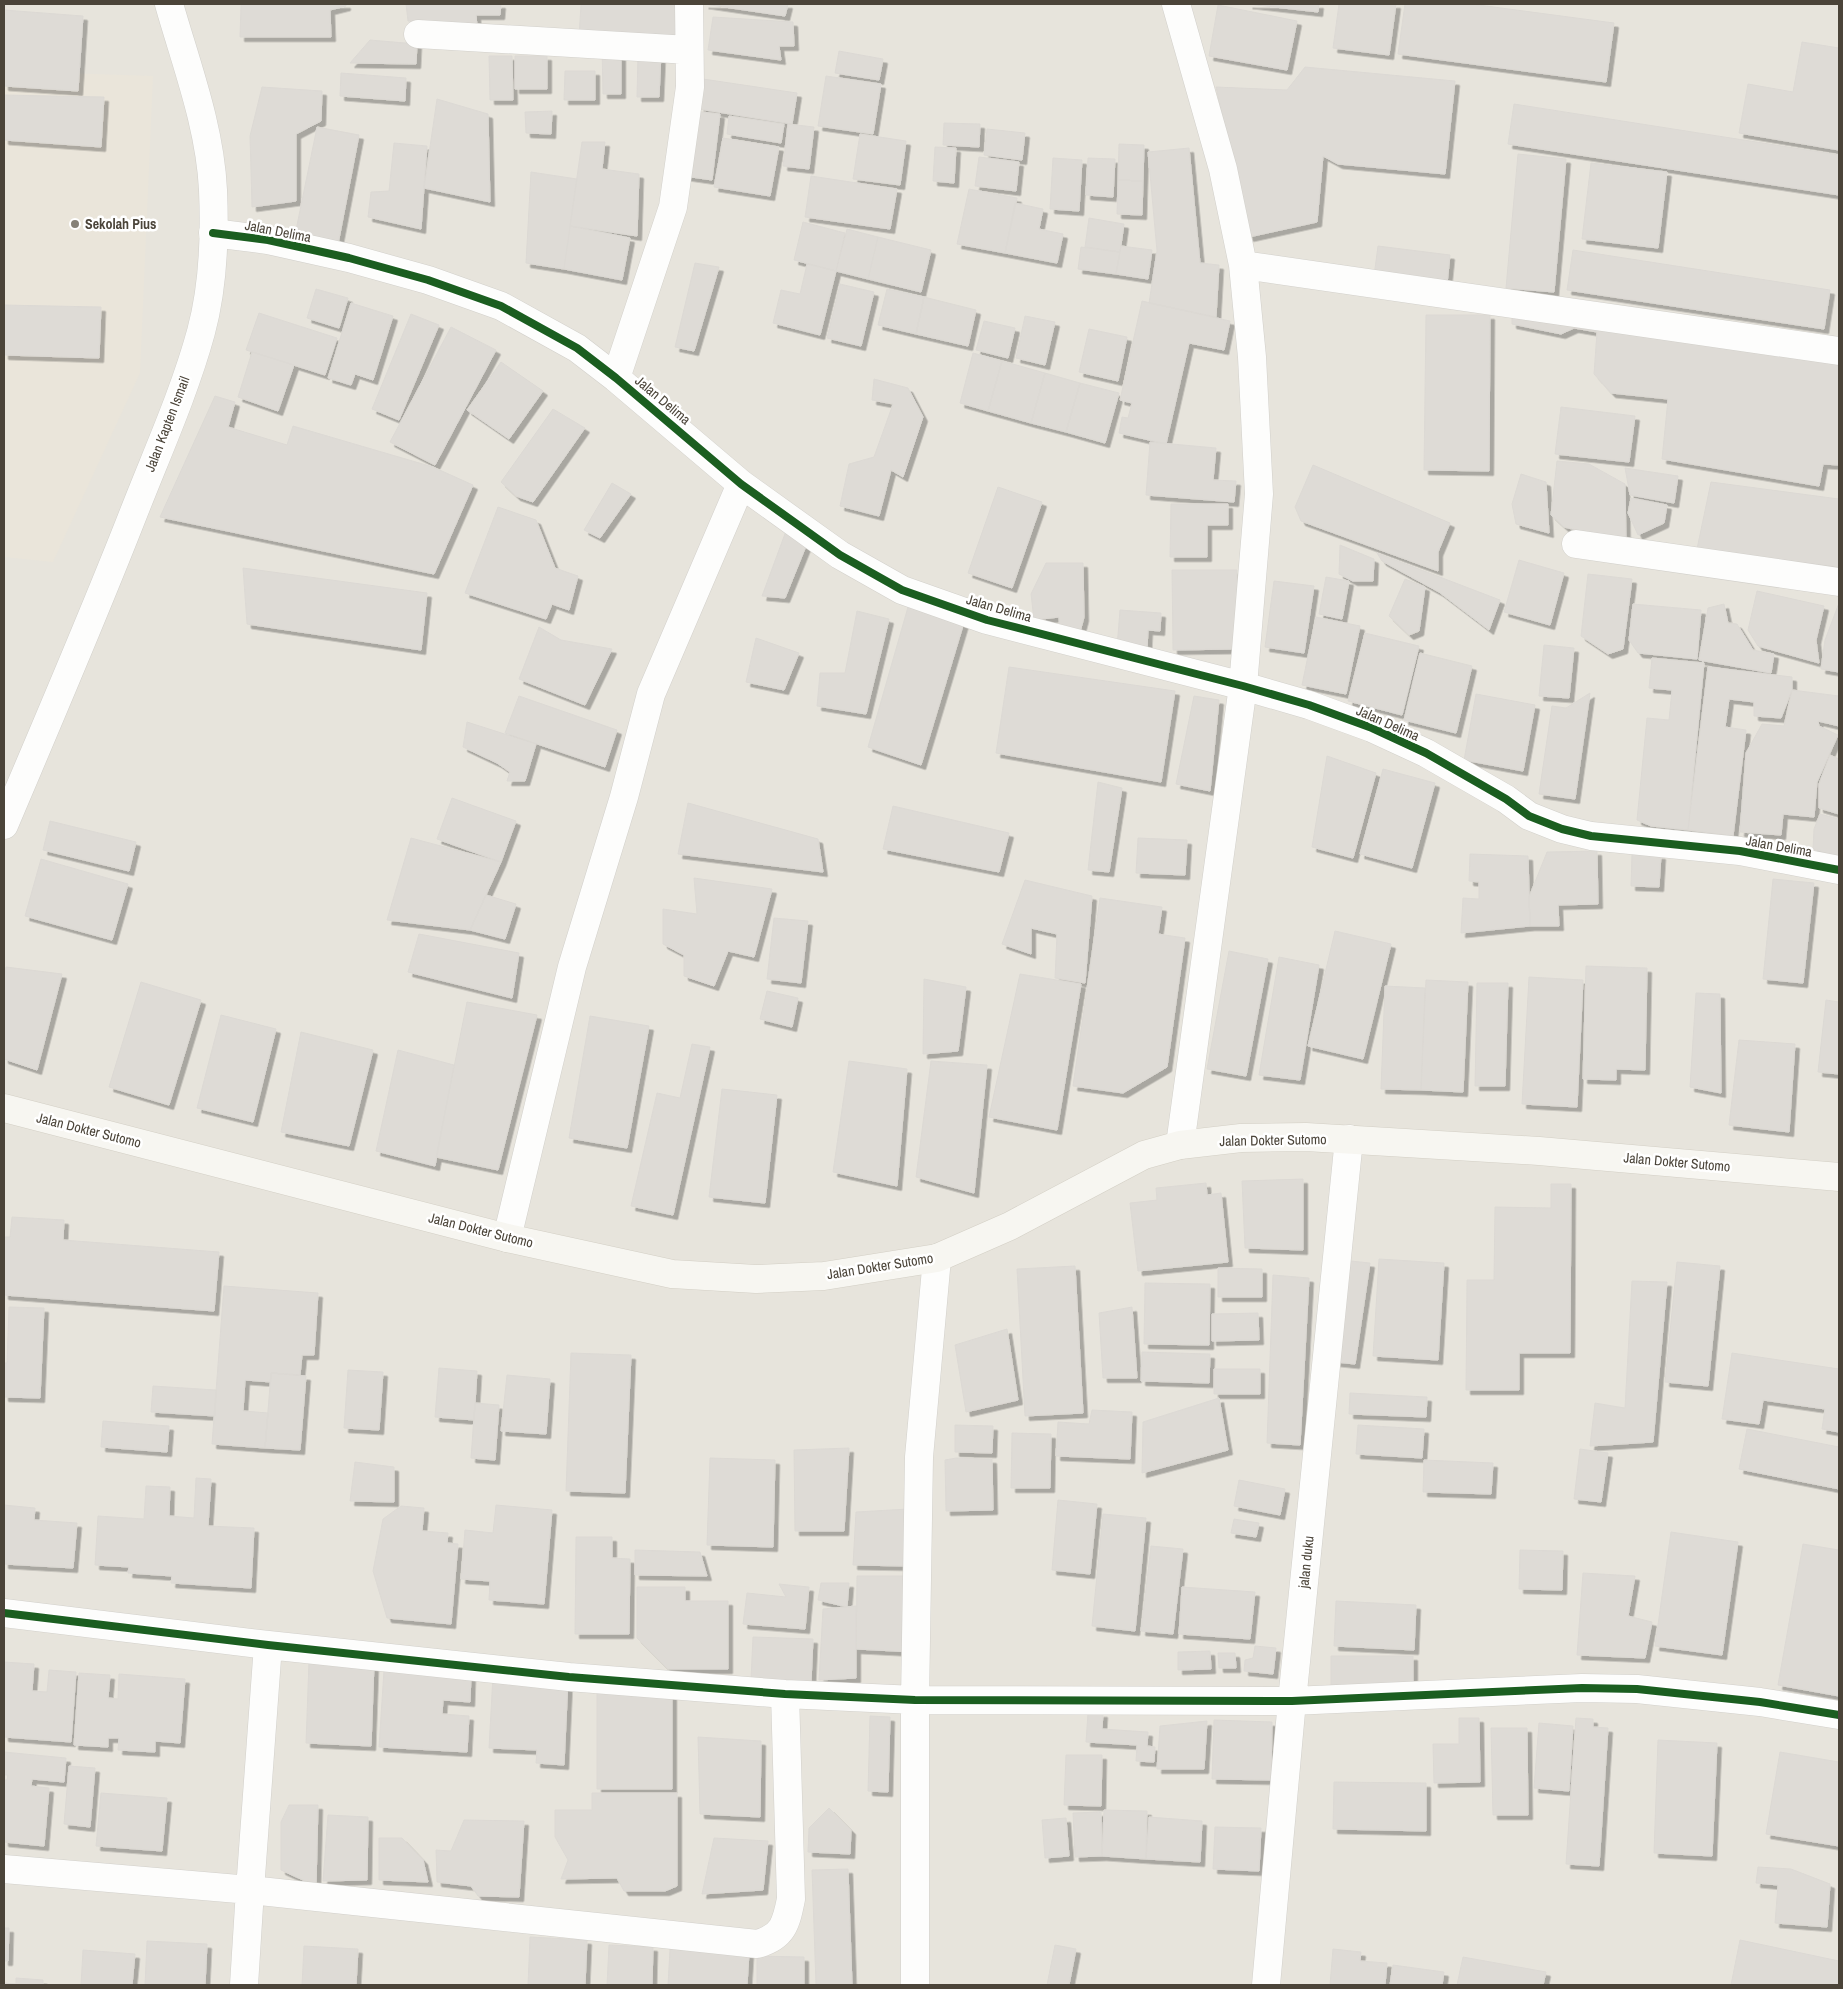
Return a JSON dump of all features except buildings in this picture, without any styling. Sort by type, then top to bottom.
[{"type":"main road","name":"Jalan Dokter Sutomo","points":[[4,1108],[507,1238],[672,1274],[756,1279],[824,1276],[937,1258],[1010,1226],[1144,1155],[1180,1145],[1242,1138],[1306,1137],[1539,1151],[1839,1177]]},
{"type":"street","name":"Jalan Kapten Ismail","points":[[4,825],[113,565],[179,397],[201,332],[210,286],[213,189],[207,140],[169,4]]},
{"type":"street","points":[[616,378],[673,208],[690,87],[689,4]]},
{"type":"street","points":[[1176,4],[1221,160],[1243,264],[1252,357],[1259,494],[1243,686],[1180,1145]]},
{"type":"street","points":[[418,34],[689,50]]},
{"type":"street","name":"Jalan Delima","points":[[213,233],[268,240],[349,258],[428,280],[501,306],[577,348],[616,378],[741,484],[840,555],[902,590],[987,620],[1243,686],[1309,705],[1372,728],[1426,753],[1506,799],[1529,816],[1562,829],[1591,836],[1740,851],[1839,870]]},
{"type":"street","points":[[1243,264],[1839,351]]},
{"type":"street","points":[[507,1238],[572,967],[624,797],[651,694],[741,484]]},
{"type":"street","points":[[1576,544],[1839,582]]},
{"type":"street","name":"jalan duku","points":[[1266,1985],[1270,1959],[1292,1701],[1349,1139]]},
{"type":"street","points":[[915,1985],[915,1700],[919,1457],[937,1258]]},
{"type":"street","points":[[4,1613],[268,1645],[569,1677],[785,1694],[915,1700],[1292,1701],[1582,1688],[1637,1689],[1760,1702],[1839,1714]]},
{"type":"street","points":[[244,1985],[268,1645]]},
{"type":"street","points":[[4,1869],[250,1890],[757,1944],[769,1941],[780,1932],[787,1917],[791,1899],[785,1694]]},
{"type":"shaded area","points":[[4,4],[1839,4],[1839,1985],[4,1985]]},
{"type":"shaded area","name":"Sekolah Pius","points":[[4,71],[153,76],[140,373],[53,562],[4,557]]},
{"type":"cycle path","points":[[213,233],[268,240],[349,258],[428,280],[501,306],[577,348],[616,378],[741,484],[840,555],[902,590],[987,620],[1243,686],[1309,705],[1372,728],[1426,753],[1506,799],[1529,816],[1562,829],[1591,836],[1740,851],[1839,870]]},
{"type":"cycle path","points":[[4,1613],[268,1645],[569,1677],[785,1694],[915,1700],[1292,1701],[1582,1688],[1637,1689],[1760,1702],[1839,1715]]},
{"type":"place","name":"Sekolah Pius","points":[[75,224]]}]
